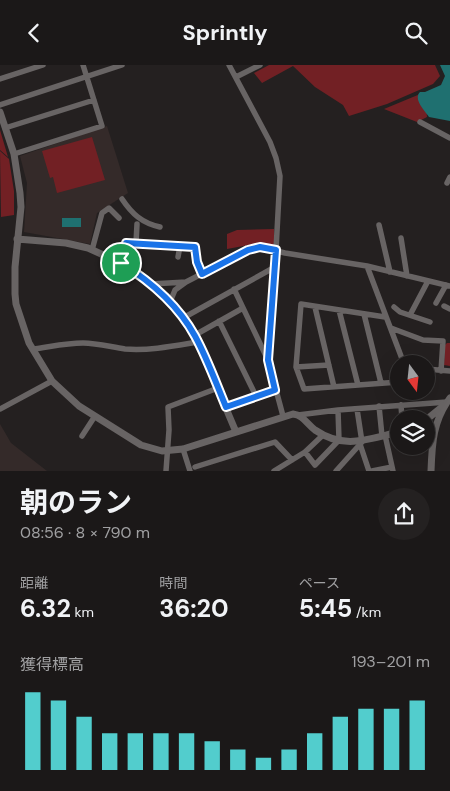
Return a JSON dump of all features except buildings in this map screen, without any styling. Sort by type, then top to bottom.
[{"type":"street","points":[[0,79],[43,65]]},
{"type":"street","points":[[14,154],[102,126],[83,65]]},
{"type":"street","points":[[0,105],[122,65]]},
{"type":"street","points":[[230,65],[270,142],[276,158],[280,185],[268,360]]},
{"type":"street","points":[[236,77],[260,65]]},
{"type":"street","points":[[5,128],[94,100]]},
{"type":"street","points":[[0,112],[14,154],[20,193],[15,294],[23,327],[33,349],[52,381],[79,406],[140,445],[168,451],[183,449],[283,416],[379,406],[446,402]]},
{"type":"street","points":[[420,122],[450,138]]},
{"type":"street","points":[[122,199],[127,207],[146,224],[160,227]]},
{"type":"street","points":[[92,250],[102,213],[109,208],[118,216],[127,207]]},
{"type":"street","points":[[136,243],[137,224]]},
{"type":"street","points":[[379,225],[390,272]]},
{"type":"street","points":[[401,238],[407,276]]},
{"type":"street","points":[[18,239],[66,243],[92,250],[121,263],[151,284],[170,302],[196,339],[236,432]]},
{"type":"street","points":[[121,263],[126,243],[195,247],[197,262],[202,274]]},
{"type":"street","points":[[178,257],[180,246]]},
{"type":"street","points":[[170,302],[175,290],[186,282],[248,250],[260,247],[284,253],[367,266],[448,286],[436,303]]},
{"type":"street","points":[[367,266],[400,355]]},
{"type":"street","points":[[183,318],[275,267]]},
{"type":"street","points":[[410,315],[428,281]]},
{"type":"street","points":[[151,284],[186,282]]},
{"type":"street","points":[[234,289],[268,360],[283,416]]},
{"type":"street","points":[[385,317],[301,304],[296,367],[304,389],[390,383]]},
{"type":"street","points":[[314,307],[334,387]]},
{"type":"street","points":[[394,307],[430,322]]},
{"type":"street","points":[[33,349],[80,343],[95,343],[126,349],[171,346],[196,339],[220,321],[243,308]]},
{"type":"street","points":[[339,310],[358,385]]},
{"type":"street","points":[[364,314],[382,383]]},
{"type":"street","points":[[220,321],[256,396]]},
{"type":"street","points":[[390,328],[423,340],[444,341],[441,371]]},
{"type":"street","points":[[296,367],[328,365]]},
{"type":"street","points":[[435,370],[450,371]]},
{"type":"street","points":[[0,409],[52,381]]},
{"type":"street","points":[[166,471],[169,430],[168,407],[218,388]]},
{"type":"street","points":[[226,407],[275,390]]},
{"type":"street","points":[[435,412],[446,402]]},
{"type":"street","points":[[431,471],[434,432],[437,419],[446,402]]},
{"type":"street","points":[[401,405],[401,410]]},
{"type":"street","points":[[357,409],[361,443],[370,471],[392,469],[383,436],[379,406]]},
{"type":"street","points":[[305,452],[316,465],[339,440],[338,410]]},
{"type":"street","points":[[298,415],[323,435],[339,440],[361,443],[390,434]]},
{"type":"street","points":[[82,436],[95,416]]},
{"type":"street","points":[[274,471],[305,452],[323,435]]},
{"type":"street","points":[[183,449],[192,469],[275,441],[292,460]]},
{"type":"street","points":[[336,471],[361,443]]},
{"type":"street","points":[[208,463],[210,471]]},
{"type":"shaded area","points":[[269,65],[435,65],[440,76],[433,84],[387,104],[349,116],[343,105],[315,87],[293,66],[262,83],[254,73]]},
{"type":"shaded area","points":[[425,92],[427,117],[417,122],[384,109]]},
{"type":"shaded area","points":[[107,126],[128,193],[97,213],[90,244],[24,232],[27,183],[20,156]]},
{"type":"shaded area","points":[[0,130],[8,157],[0,150]]},
{"type":"shaded area","points":[[92,137],[105,180],[57,193],[53,177],[50,178],[42,151]]},
{"type":"shaded area","points":[[0,151],[9,159],[14,191],[14,215],[1,217]]},
{"type":"shaded area","points":[[274,229],[274,246],[254,244],[227,249],[227,234],[237,230]]},
{"type":"shaded area","points":[[450,343],[450,366],[444,365],[445,345]]},
{"type":"shaded area","points":[[0,424],[11,443],[47,471],[0,471]]},
{"type":"water","points":[[440,65],[450,65],[450,121],[429,117],[418,101],[420,92],[425,92],[441,85],[445,76]]},
{"type":"water","points":[[62,218],[81,218],[81,227],[62,227]]},
{"type":"route","points":[[126,243],[195,247],[197,262],[202,274],[248,250],[260,247],[276,250],[268,360],[275,390],[226,407],[195,335],[183,318],[151,284],[121,263],[126,243]]}]
